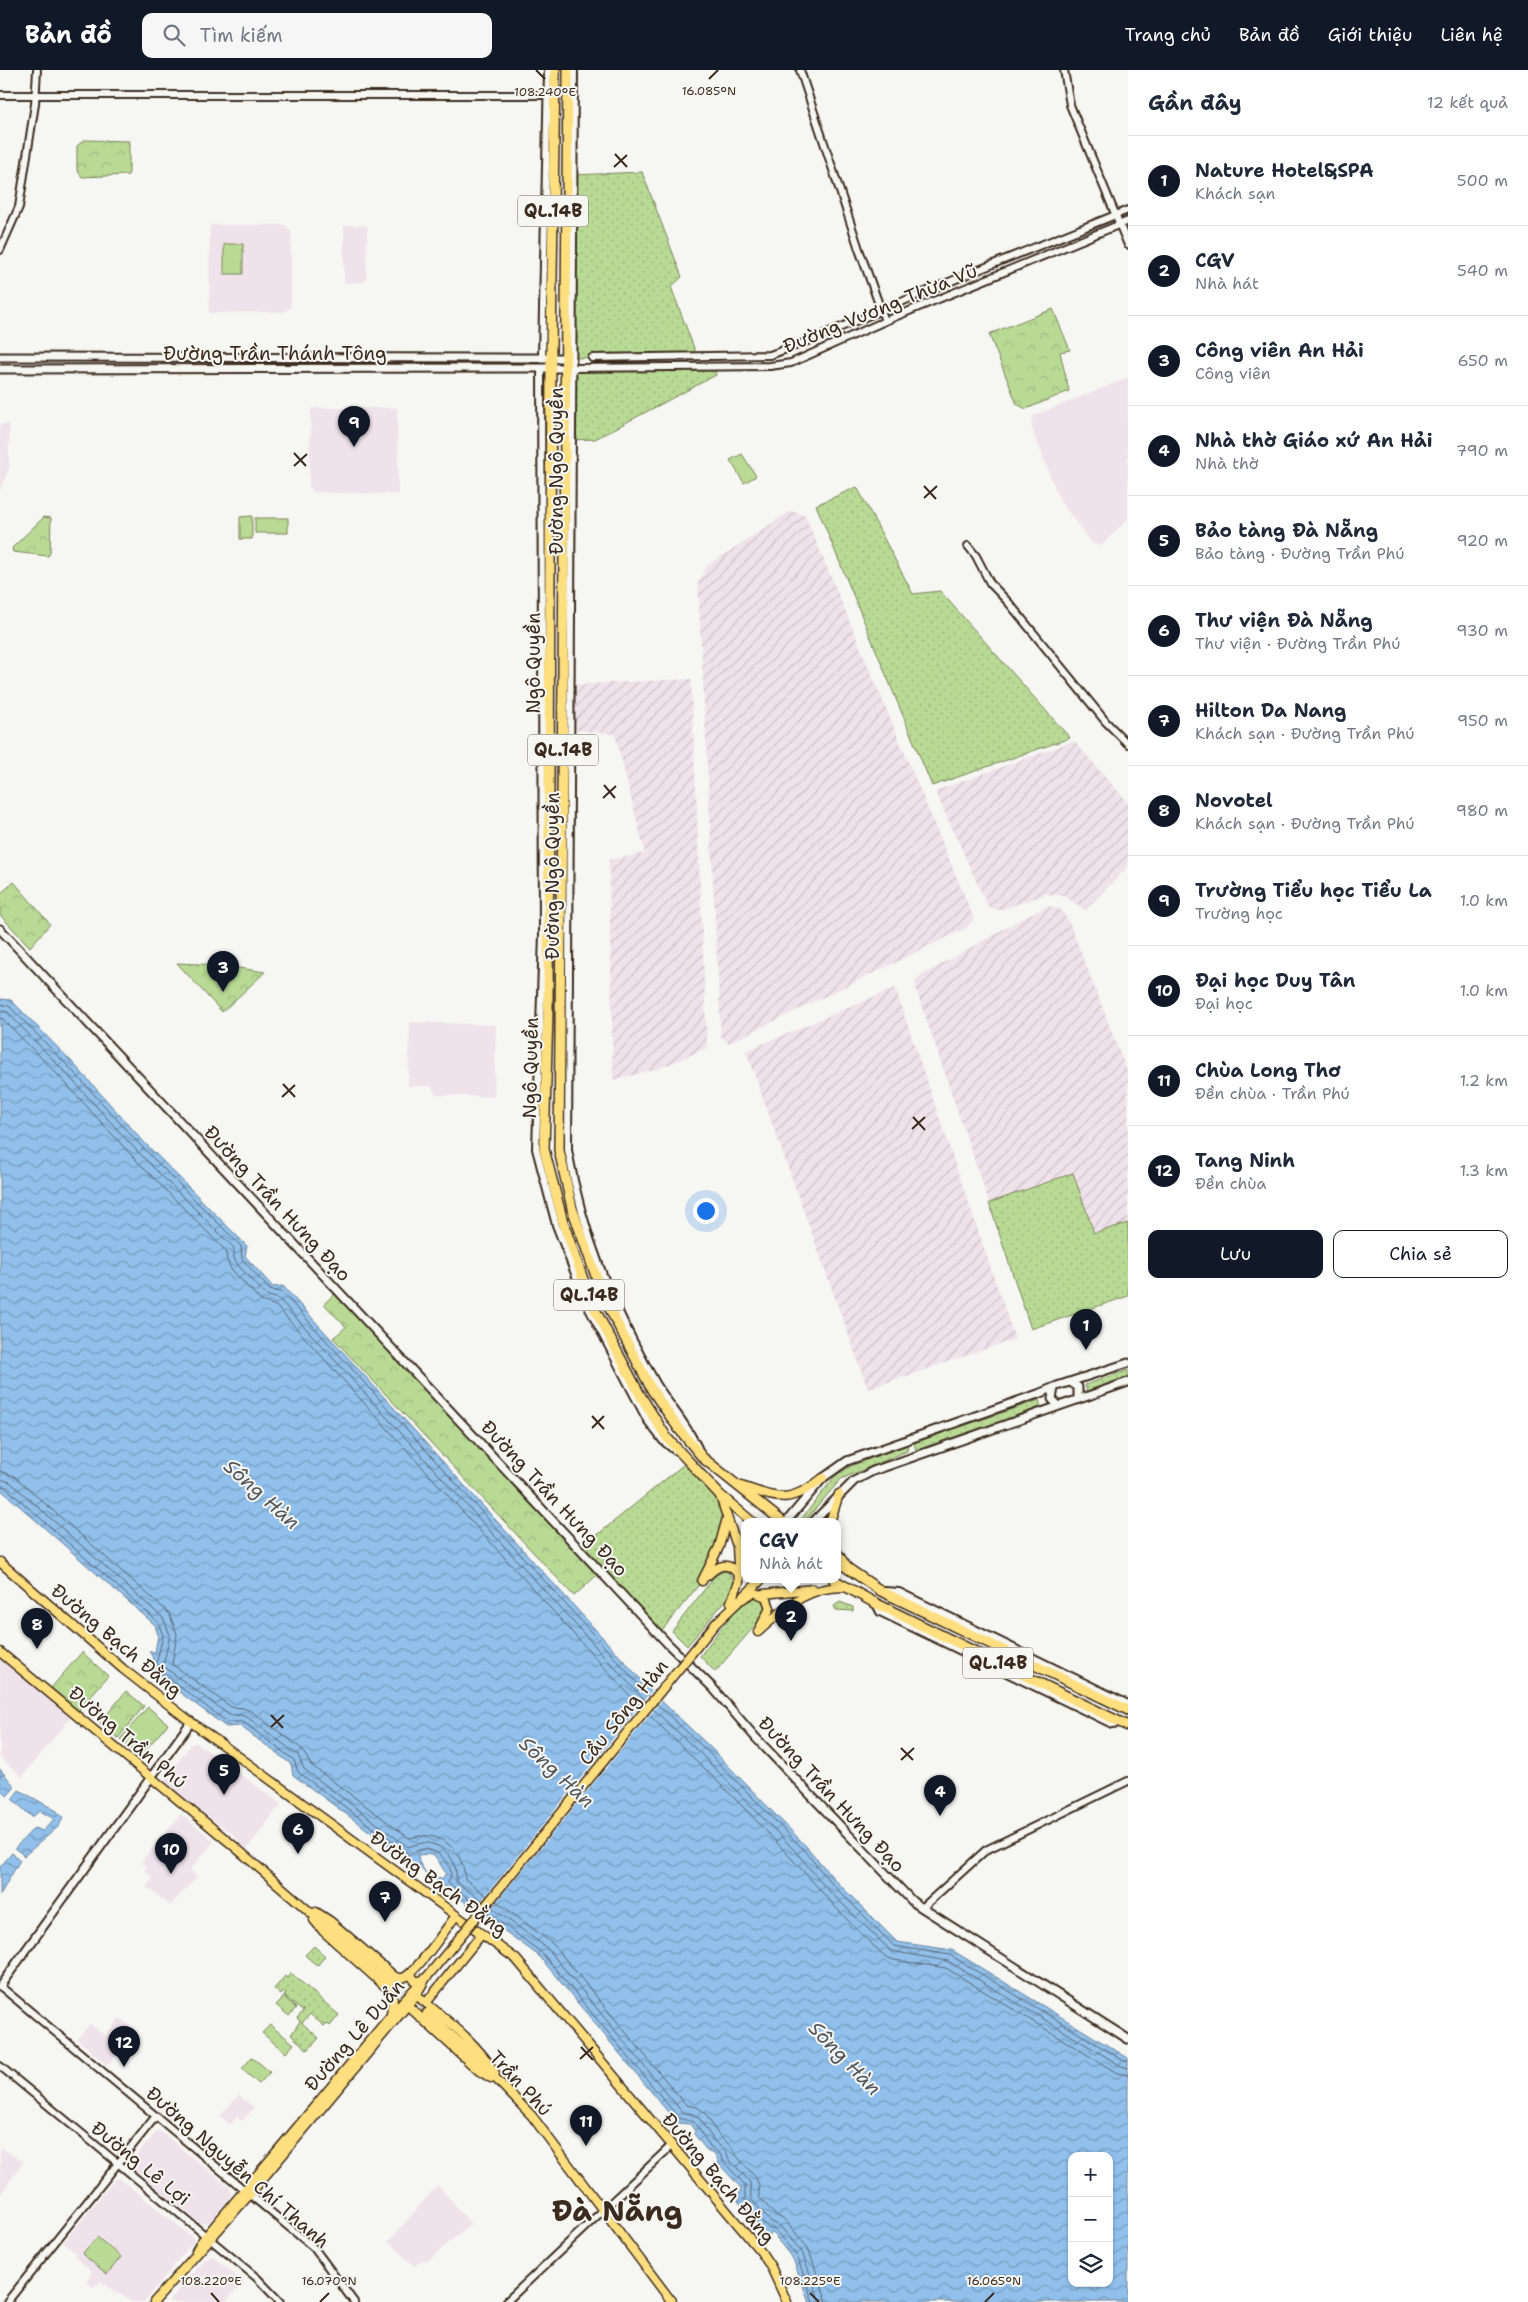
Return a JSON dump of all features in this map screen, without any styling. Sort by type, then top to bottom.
[{"type":"highway","name":"Ngô Quyền","points":[[555,70],[551,95],[546,357],[548,1000],[544,1149],[563,1222],[591,1302],[640,1395],[667,1438],[720,1495]]},
{"type":"highway","name":"Ngô Quyền","points":[[568,70],[565,358],[568,368],[559,1150],[572,1208],[603,1296],[659,1402],[703,1458],[734,1483]]},
{"type":"highway","name":"QL.14B","points":[[734,1483],[779,1518]]},
{"type":"highway","name":"QL.14B","points":[[720,1495],[747,1518]]},
{"type":"highway","name":"QL.14B","points":[[841,1565],[881,1591],[1128,1710]]},
{"type":"highway","name":"QL.14B","points":[[839,1583],[875,1603],[1125,1724]]},
{"type":"main road","name":"Đường Trần Thánh Tông","points":[[0,357],[565,358]]},
{"type":"main road","name":"Đường Trần Thánh Tông","points":[[0,369],[568,368]]},
{"type":"main road","name":"Đường Trần Hưng Đạo","points":[[0,929],[668,1644],[712,1687],[756,1738],[913,1902],[1128,2039]]},
{"type":"main road","points":[[734,1483],[769,1495],[786,1498],[804,1492],[838,1466],[859,1455],[1128,1363]]},
{"type":"main road","points":[[818,1518],[839,1494],[854,1481],[873,1471],[1058,1405],[1064,1406],[1078,1398],[1128,1382]]},
{"type":"main road","points":[[1072,1383],[1078,1387],[1078,1398]]},
{"type":"main road","points":[[1054,1388],[1052,1399],[1058,1405]]},
{"type":"main road","points":[[788,1518],[823,1478]]},
{"type":"main road","points":[[831,1518],[839,1494]]},
{"type":"main road","points":[[720,1495],[737,1546],[741,1567]]},
{"type":"main road","points":[[728,1516],[719,1546],[702,1581],[720,1566],[730,1566],[741,1576]]},
{"type":"main road","points":[[841,1558],[851,1572]]},
{"type":"main road","name":"Đường Bạch Đằng","points":[[0,1562],[123,1669],[191,1722],[522,1965],[761,2252],[771,2267],[787,2302]]},
{"type":"main road","name":"Cầu Sông Hàn","points":[[735,1602],[741,1583]]},
{"type":"main road","name":"Cầu Sông Hàn","points":[[426,1978],[716,1623],[735,1602],[757,1583]]},
{"type":"main road","points":[[735,1602],[750,1594],[846,1587]]},
{"type":"main road","points":[[763,1594],[769,1600],[770,1608],[758,1632],[790,1604],[822,1588]]},
{"type":"main road","name":"Đường Trần Phú","points":[[0,1652],[235,1847],[394,1984]]},
{"type":"main road","points":[[0,1986],[149,1777],[191,1722]]},
{"type":"main road","points":[[297,1901],[330,1920],[397,1978],[406,1976],[418,1964]]},
{"type":"main road","points":[[297,1901],[324,1932],[392,1994],[394,2002],[393,2018],[423,2014]]},
{"type":"main road","points":[[426,1978],[417,1982],[411,1977],[412,1971],[455,1917]]},
{"type":"main road","points":[[426,2003],[481,1935]]},
{"type":"main road","name":"Đường Lê Duẩn","points":[[154,2302],[426,1978]]},
{"type":"main road","name":"Đường Lê Duẩn","points":[[393,2018],[407,2006],[426,1978]]},
{"type":"main road","points":[[416,1995],[488,2060],[501,2084]]},
{"type":"main road","name":"Trần Phú","points":[[407,2006],[423,2014],[501,2084],[535,2121],[672,2302]]},
{"type":"street","points":[[0,250],[19,207],[36,96],[37,70]]},
{"type":"street","points":[[0,95],[551,95],[548,70]]},
{"type":"street","name":"Đường Ngô Quyền","points":[[568,368],[574,70]]},
{"type":"street","points":[[800,70],[885,320]]},
{"type":"street","points":[[1064,70],[1070,105],[1128,244]]},
{"type":"street","name":"Đường Vương Thừa Vũ","points":[[592,358],[770,355],[1128,210]]},
{"type":"street","name":"Đường Vương Thừa Vũ","points":[[568,368],[770,366],[791,363],[885,320],[1128,221]]},
{"type":"street","points":[[968,546],[976,556],[990,583],[1009,603],[1100,715],[1128,744]]},
{"type":"street","points":[[881,1591],[899,1592],[1128,1704]]},
{"type":"street","points":[[922,1908],[986,1850],[1128,1781]]},
{"type":"street","name":"Đường Nguyễn Chí Thanh","points":[[0,1986],[314,2248],[354,2302]]},
{"type":"street","name":"Đường Lê Lợi","points":[[0,2066],[118,2164],[177,2210],[263,2284],[280,2302]]},
{"type":"street","points":[[7,2302],[156,2116]]},
{"type":"street","points":[[506,2302],[671,2146]]},
{"type":"shaded area","points":[[210,225],[285,225],[291,231],[291,307],[283,312],[209,313]]},
{"type":"shaded area","points":[[347,225],[367,226],[366,279],[364,282],[346,283],[344,281],[344,227]]},
{"type":"shaded area","points":[[1128,378],[1128,519],[1102,545],[1093,544],[1060,501],[1031,426],[1033,416]]},
{"type":"shaded area","points":[[311,408],[397,408],[398,494],[313,492],[309,486]]},
{"type":"shaded area","points":[[0,424],[9,424],[9,468],[0,490]]},
{"type":"shaded area","points":[[791,511],[805,515],[974,919],[966,928],[729,1043],[721,1037],[698,582],[708,565]]},
{"type":"shaded area","points":[[691,679],[707,1048],[660,1068],[613,1080],[609,860],[645,853],[615,734],[567,729],[568,685]]},
{"type":"shaded area","points":[[1074,741],[1128,803],[1128,866],[1085,910],[1065,896],[1046,894],[1000,910],[988,907],[935,791]]},
{"type":"shaded area","points":[[1050,906],[1061,910],[1070,924],[1128,1074],[1128,1223],[1094,1233],[1073,1173],[989,1203],[916,989],[915,981],[922,975],[1034,912]]},
{"type":"shaded area","points":[[895,988],[1015,1339],[868,1389],[746,1051]]},
{"type":"shaded area","points":[[410,1022],[496,1025],[494,1097],[436,1095],[431,1086],[408,1086]]},
{"type":"shaded area","points":[[0,1658],[70,1718],[22,1777],[0,1757]]},
{"type":"shaded area","points":[[197,1743],[281,1804],[246,1850],[233,1834],[167,1787],[165,1780],[191,1744]]},
{"type":"shaded area","points":[[181,1814],[214,1841],[190,1870],[197,1877],[170,1905],[147,1887],[153,1878],[145,1870],[147,1867],[141,1862]]},
{"type":"shaded area","points":[[120,2018],[137,2032],[107,2065],[77,2039],[90,2024],[105,2036]]},
{"type":"shaded area","points":[[239,2095],[254,2108],[242,2121],[237,2117],[230,2125],[220,2116]]},
{"type":"shaded area","points":[[157,2131],[161,2132],[230,2188],[231,2196],[210,2222],[200,2223],[132,2167],[131,2162]]},
{"type":"shaded area","points":[[0,2147],[23,2162],[0,2195]]},
{"type":"shaded area","points":[[115,2179],[120,2179],[193,2238],[193,2242],[144,2302],[132,2302],[100,2281],[94,2287],[87,2283],[92,2271],[74,2256],[76,2253],[63,2243]]},
{"type":"shaded area","points":[[438,2185],[471,2224],[426,2262],[424,2259],[414,2266],[389,2241]]},
{"type":"shaded area","points":[[212,2256],[244,2283],[224,2302],[168,2302],[206,2259]]},
{"type":"green space","points":[[84,140],[129,141],[128,175],[82,177],[77,170],[77,146]]},
{"type":"green space","points":[[642,172],[682,277],[671,287],[697,356],[572,358],[573,175]]},
{"type":"green space","points":[[224,244],[243,244],[243,274],[224,274]]},
{"type":"green space","points":[[1053,309],[1070,350],[1060,352],[1069,391],[1026,409],[1017,404],[989,334]]},
{"type":"green space","points":[[715,367],[716,375],[595,439],[572,440],[572,368]]},
{"type":"green space","points":[[742,454],[756,476],[744,483],[730,460]]},
{"type":"green space","points":[[857,487],[913,594],[940,591],[1070,738],[932,786],[816,505]]},
{"type":"green space","points":[[252,516],[252,539],[240,539],[240,517]]},
{"type":"green space","points":[[44,517],[51,518],[50,553],[48,556],[13,552],[12,548]]},
{"type":"green space","points":[[255,518],[288,518],[288,533],[255,533]]},
{"type":"green space","points":[[14,882],[50,924],[30,947],[0,915],[0,894]]},
{"type":"green space","points":[[177,963],[219,965],[265,972],[222,1012]]},
{"type":"green space","points":[[1073,1173],[1094,1233],[1128,1223],[1128,1296],[1031,1329],[989,1203]]},
{"type":"green space","points":[[335,1293],[598,1574],[574,1596],[333,1338],[346,1327],[324,1304]]},
{"type":"green space","points":[[1128,1370],[1128,1377],[1087,1391],[1085,1385]]},
{"type":"green space","points":[[1039,1400],[1041,1407],[916,1450],[914,1443]]},
{"type":"green space","points":[[906,1445],[908,1447],[907,1451],[841,1479],[807,1518],[802,1518],[836,1475],[853,1465]]},
{"type":"green space","points":[[688,1461],[719,1494],[728,1516],[702,1581],[659,1634],[580,1549]]},
{"type":"green space","points":[[723,1571],[728,1572],[734,1581],[727,1599],[687,1646],[672,1631],[715,1576]]},
{"type":"green space","points":[[758,1597],[763,1599],[766,1606],[764,1615],[715,1672],[700,1656],[735,1612],[751,1599]]},
{"type":"green space","points":[[840,1602],[853,1607],[853,1611],[836,1610],[834,1606]]},
{"type":"green space","points":[[799,1609],[805,1611],[806,1615],[799,1621],[790,1620],[791,1617]]},
{"type":"green space","points":[[82,1652],[108,1676],[78,1711],[51,1688]]},
{"type":"green space","points":[[126,1691],[144,1706],[118,1738],[100,1723]]},
{"type":"green space","points":[[148,1707],[168,1724],[140,1756],[120,1739]]},
{"type":"green space","points":[[314,1946],[325,1956],[317,1966],[305,1955]]},
{"type":"green space","points":[[291,1973],[339,2015],[330,2026],[327,2023],[324,2026],[310,2014],[302,2023],[319,2038],[308,2050],[291,2035],[300,2021],[297,2018],[304,2010],[301,2010],[284,1996],[286,1993],[284,1991],[281,1995],[274,1989],[285,1976],[287,1978]]},
{"type":"green space","points":[[284,1997],[296,2008],[289,2016],[276,2005]]},
{"type":"green space","points":[[270,2025],[294,2044],[286,2053],[262,2033]]},
{"type":"green space","points":[[252,2057],[270,2072],[259,2084],[242,2069]]},
{"type":"green space","points":[[97,2237],[121,2257],[107,2274],[82,2254]]},
{"type":"water","name":"Sông Hàn","points":[[0,999],[11,1000],[73,1063],[145,1143],[247,1246],[245,1256],[273,1287],[283,1286],[654,1694],[709,1746],[805,1845],[836,1881],[897,1942],[952,1950],[1128,2058],[1128,2302],[809,2302],[793,2259],[772,2233],[767,2235],[738,2201],[741,2188],[718,2163],[715,2156],[708,2152],[694,2134],[695,2131],[690,2124],[677,2123],[539,1956],[436,1881],[439,1877],[442,1879],[446,1873],[434,1856],[418,1855],[419,1862],[426,1873],[293,1775],[291,1764],[240,1726],[226,1727],[146,1667],[153,1658],[149,1651],[155,1652],[158,1635],[155,1625],[0,1489]]},
{"type":"water","points":[[0,1769],[15,1787],[7,1796],[0,1789]]},
{"type":"water","points":[[19,1790],[57,1811],[63,1818],[59,1826],[24,1856],[15,1848],[34,1828],[43,1831],[54,1819],[40,1811],[32,1817],[12,1799]]},
{"type":"water","points":[[12,1853],[20,1860],[0,1895],[0,1867]]},
{"type":"pier","points":[[653,1689],[663,1699],[483,1918],[473,1911]]},
{"type":"tunnel","points":[[393,1984],[427,2013]]},
{"type":"place","name":"Trường Tiểu học Tiểu La","points":[[354,447]]},
{"type":"place","name":"Công viên An Hải","points":[[223,992]]},
{"type":"place","name":"Nature Hotel&SPA","points":[[1086,1350]]},
{"type":"place","name":"CGV","points":[[791,1641]]},
{"type":"place","name":"Novotel","points":[[37,1649]]},
{"type":"place","name":"Bảo tàng Đà Nẵng","points":[[224,1795]]},
{"type":"place","name":"Nhà thờ Giáo xứ An Hải","points":[[940,1816]]},
{"type":"place","name":"Thư viện Đà Nẵng","points":[[298,1854]]},
{"type":"place","name":"Đại học Duy Tân","points":[[171,1874]]},
{"type":"place","name":"Hilton Da Nang","points":[[385,1922]]},
{"type":"place","name":"Tang Ninh","points":[[124,2067]]},
{"type":"place","name":"Chùa Long Thơ","points":[[586,2146]]},
{"type":"district","name":"Đà Nẵng","points":[[617,2211]]}]
